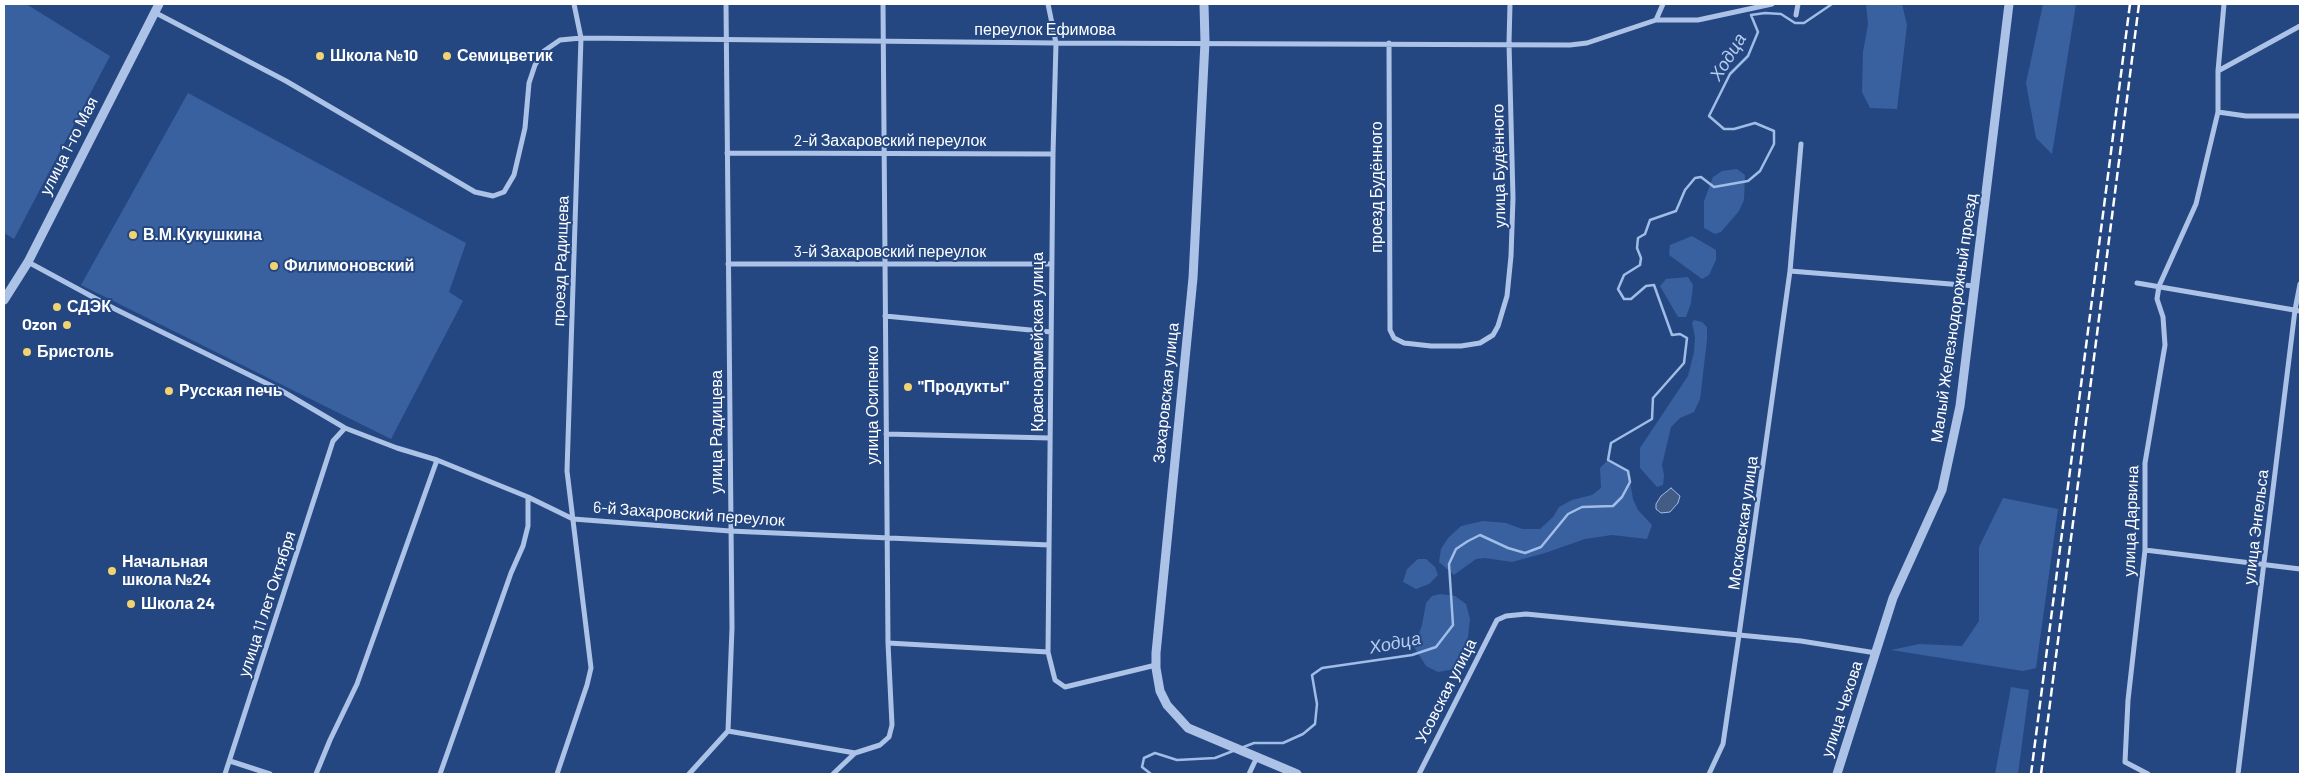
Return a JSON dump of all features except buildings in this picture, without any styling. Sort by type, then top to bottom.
[{"type":"street","name":"проезд Радищева","points":[[556,774],[587,685],[591,668],[567,471],[581,38],[574,4]]},
{"type":"street","name":"улица Радищева","points":[[726,4],[732,628],[728,731]]},
{"type":"street","name":"улица Осипенко","points":[[833,774],[856,753],[880,745],[889,737],[892,725],[888,643],[884,4]]},
{"type":"street","name":"Красноармейская улица","points":[[1048,4],[1056,43],[1053,154],[1048,652],[1054,680],[1065,687],[1156,665]]},
{"type":"street","name":"Захаровская улица","points":[[1204,4],[1204,42],[1193,278],[1156,665],[1160,691],[1168,705],[1188,728],[1297,774]]},
{"type":"street","name":"улица Будённого","points":[[1498,326],[1507,296],[1514,198],[1509,43],[1510,4]]},
{"type":"street","points":[[1656,20],[1663,4]]},
{"type":"street","name":"переулок Ефимова","points":[[157,8],[475,192],[493,196],[504,192],[514,175],[524,128],[529,83],[535,65],[544,51],[560,40],[581,38],[1056,43],[1389,42],[1570,45],[1587,43],[1656,20],[1698,20],[1772,4]]},
{"type":"street","points":[[1796,15],[1798,4]]},
{"type":"street","name":"Малый Железнодорожный проезд","points":[[1876,653],[1893,598],[1942,490],[1960,406],[2009,4]]},
{"type":"street","points":[[2159,286],[2196,204],[2218,112],[2218,71],[2224,4]]},
{"type":"street","name":"улица 1-го Мая","points":[[4,300],[28,262],[157,8]]},
{"type":"street","points":[[2218,71],[2300,26]]},
{"type":"street","name":"проезд Будённого","points":[[1389,42],[1390,330],[1394,338],[1404,343],[1431,346],[1461,346],[1480,343],[1493,335],[1498,326]]},
{"type":"street","points":[[2218,112],[2246,116],[2300,116]]},
{"type":"street","name":"Московская улица","points":[[1709,774],[1723,744],[1739,635],[1790,271],[1801,144]]},
{"type":"street","name":"2-й Захаровский переулок","points":[[727,153],[1053,154]]},
{"type":"street","name":"6-й Захаровский переулок","points":[[28,262],[115,309],[282,392],[345,428],[397,448],[437,460],[528,497],[573,519],[730,531],[1049,545]]},
{"type":"street","name":"3-й Захаровский переулок","points":[[728,264],[1052,264]]},
{"type":"street","points":[[1790,271],[1976,286]]},
{"type":"street","points":[[2137,283],[2298,310]]},
{"type":"street","name":"улица Энгельса","points":[[2238,774],[2300,284]]},
{"type":"street","name":"улица Дарвина","points":[[2148,774],[2125,762],[2128,700],[2145,550],[2145,463],[2165,345],[2163,317],[2157,298],[2159,286]]},
{"type":"street","points":[[885,316],[1051,332]]},
{"type":"street","name":"улица 11 лет Октября","points":[[225,774],[334,441],[345,428]]},
{"type":"street","points":[[886,434],[1050,438]]},
{"type":"street","points":[[316,774],[356,684],[437,460]]},
{"type":"street","points":[[440,774],[511,573],[523,546],[528,526],[528,497]]},
{"type":"street","points":[[2145,550],[2300,568]]},
{"type":"street","name":"Усовская улица","points":[[1418,774],[1497,620],[1506,616],[1526,614],[1739,635]]},
{"type":"street","points":[[1739,635],[1876,653]]},
{"type":"street","points":[[888,643],[1048,652]]},
{"type":"street","name":"улица Чехова","points":[[1837,774],[1876,653]]},
{"type":"street","points":[[689,774],[728,731],[856,753]]},
{"type":"street","points":[[1249,774],[1257,757]]},
{"type":"street","points":[[230,761],[270,774]]},
{"type":"shaded area","points":[[4,4],[26,4],[110,56],[14,239],[4,233]]},
{"type":"shaded area","points":[[1866,4],[1902,4],[1907,25],[1897,109],[1870,108],[1862,92],[1863,52],[1868,24]]},
{"type":"shaded area","points":[[2043,4],[2076,4],[2052,154],[2036,138],[2026,83]]},
{"type":"shaded area","name":"Филимоновский","points":[[188,93],[466,243],[449,292],[463,301],[391,439],[81,285]]},
{"type":"shaded area","points":[[1737,169],[1745,175],[1744,200],[1739,211],[1721,232],[1715,234],[1704,228],[1704,201],[1713,177],[1722,171]]},
{"type":"shaded area","points":[[1692,236],[1716,250],[1716,260],[1709,275],[1702,279],[1669,255],[1670,245]]},
{"type":"shaded area","points":[[1688,277],[1693,285],[1691,303],[1686,317],[1678,317],[1660,286],[1666,279]]},
{"type":"shaded area","points":[[1694,320],[1702,322],[1707,327],[1700,399],[1694,412],[1680,418],[1671,427],[1662,465],[1663,485],[1657,487],[1640,468],[1640,448],[1688,376],[1694,352],[1695,337],[1692,323]]},
{"type":"shaded area","points":[[1608,460],[1628,471],[1633,499],[1638,510],[1652,525],[1647,539],[1612,535],[1585,539],[1512,562],[1485,558],[1476,559],[1454,575],[1439,562],[1441,549],[1448,538],[1461,526],[1483,521],[1506,523],[1522,529],[1540,529],[1553,517],[1559,507],[1572,500],[1592,495],[1601,488],[1600,468]]},
{"type":"shaded area","points":[[1671,488],[1680,496],[1678,503],[1670,512],[1661,513],[1656,509],[1656,504],[1661,496]]},
{"type":"shaded area","points":[[2003,498],[2058,509],[2036,668],[2023,671],[1891,650],[1919,644],[1962,646],[1979,621],[1979,547]]},
{"type":"shaded area","points":[[1418,559],[1426,559],[1435,567],[1438,575],[1429,584],[1416,589],[1403,582],[1407,569]]},
{"type":"shaded area","points":[[1440,594],[1455,596],[1466,604],[1470,619],[1468,637],[1454,669],[1438,672],[1426,666],[1414,647],[1422,625],[1426,603],[1432,596]]},
{"type":"shaded area","points":[[2011,687],[2029,690],[2018,774],[1995,774]]},
{"type":"waterway","name":"Ходца","points":[[1241,748],[1254,743],[1283,743],[1303,734],[1315,724],[1317,704],[1312,675],[1322,668],[1412,655],[1436,647],[1453,625],[1449,564],[1456,549],[1468,541],[1480,535],[1508,548],[1525,553],[1541,547],[1568,514],[1582,507],[1613,506],[1622,497],[1630,482],[1628,471],[1608,460],[1611,443],[1652,419],[1653,398],[1684,363],[1687,338],[1680,334],[1672,335],[1654,285],[1646,286],[1631,299],[1624,299],[1618,289],[1624,275],[1640,265],[1641,258],[1637,248],[1638,238],[1645,234],[1650,220],[1676,211],[1685,190],[1695,178],[1701,177],[1714,187],[1748,181],[1760,171],[1774,144],[1774,131],[1755,123],[1734,129],[1724,129],[1709,116],[1730,74],[1748,56],[1758,32],[1751,15],[1765,13],[1781,14],[1795,23],[1804,23],[1832,4]]},
{"type":"waterway","name":"Ходца","points":[[1151,774],[1142,767],[1144,758],[1155,753],[1177,760],[1215,758],[1233,751]]},
{"type":"railway","points":[[2031,774],[2130,4]]},
{"type":"railway","points":[[2041,774],[2139,4]]},
{"type":"place","name":"Школа №10","points":[[320,56]]},
{"type":"place","name":"Семицветик","points":[[447,56]]},
{"type":"place","name":"В.М.Кукушкина","points":[[133,235]]},
{"type":"place","name":"Филимоновский","points":[[274,266]]},
{"type":"place","name":"СДЭК","points":[[57,307]]},
{"type":"place","name":"Ozon","points":[[67,325]]},
{"type":"place","name":"Бристоль","points":[[27,352]]},
{"type":"place","name":"\"Продукты\"","points":[[908,387]]},
{"type":"place","name":"Русская печь","points":[[169,391]]},
{"type":"place","name":"Начальная школа №24","points":[[112,571]]},
{"type":"place","name":"Школа 24","points":[[131,604]]}]
